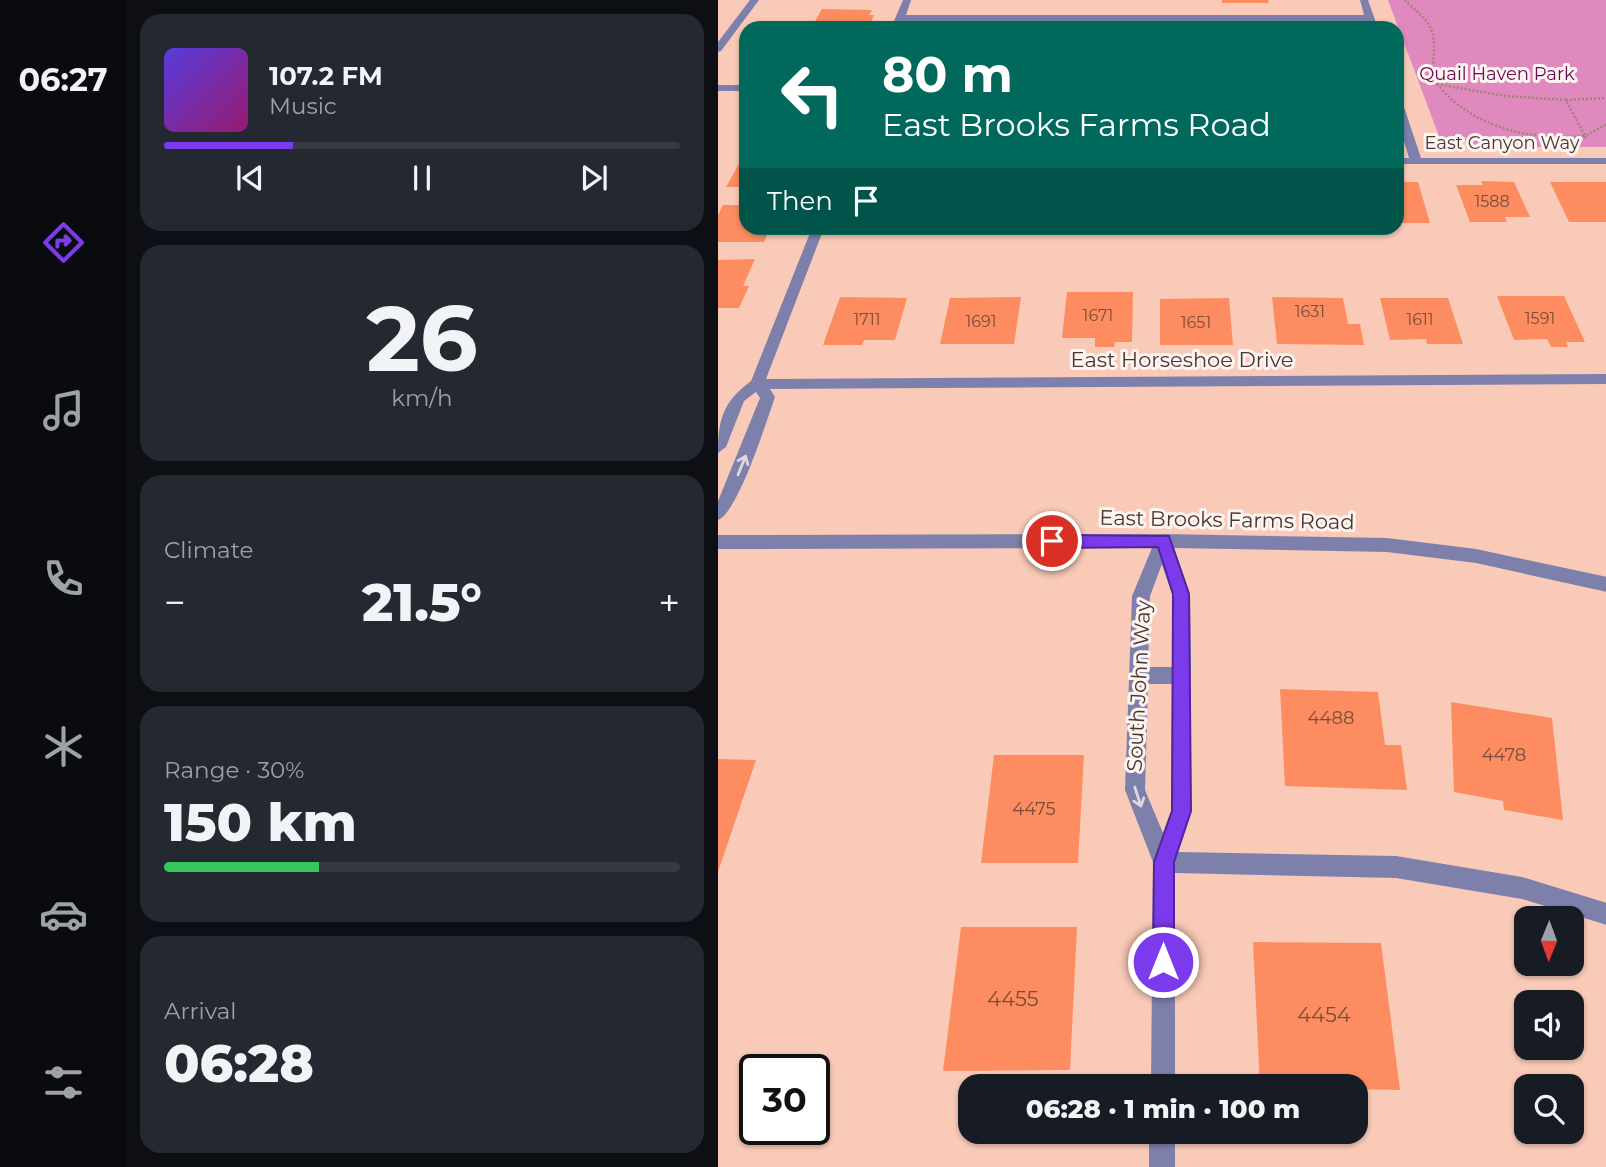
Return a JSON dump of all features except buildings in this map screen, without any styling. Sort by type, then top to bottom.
[{"type":"street","points":[[739,21],[755,0]]},
{"type":"street","points":[[899,21],[907,0]]},
{"type":"street","points":[[1364,0],[1371,21]]},
{"type":"street","points":[[718,49],[739,21]]},
{"type":"street","points":[[718,88],[739,88]]},
{"type":"street","points":[[1404,123],[1416,161]]},
{"type":"street","name":"East Canyon Way","points":[[1404,161],[1606,161]]},
{"type":"street","points":[[720,441],[738,398],[757,384],[815,235]]},
{"type":"street","name":"East Horseshoe Drive","points":[[757,384],[1606,379]]},
{"type":"street","points":[[718,513],[729,498],[768,397],[757,384]]},
{"type":"street","points":[[720,441],[754,435]]},
{"type":"street","name":"East Brooks Farms Road","points":[[718,542],[1163,541],[1387,545],[1476,556],[1606,584]]},
{"type":"street","name":"South John Way","points":[[1163,541],[1181,594],[1182,675],[1181,811],[1164,862],[1163,1074]]},
{"type":"street","name":"South John Way","points":[[1163,541],[1141,596],[1134,790],[1164,862]]},
{"type":"street","points":[[1138,676],[1182,675]]},
{"type":"street","points":[[1164,862],[1396,867],[1522,888],[1606,914]]},
{"type":"street","points":[[1162,1144],[1162,1167]]},
{"type":"path","points":[[1405,0],[1430,26],[1433,35],[1430,71],[1437,84],[1458,106],[1479,118],[1509,129],[1556,138],[1585,136],[1566,100]]},
{"type":"path","points":[[1437,84],[1505,96],[1566,100],[1606,98]]},
{"type":"green space","name":"Quail Haven Park","points":[[1388,0],[1606,0],[1606,147],[1467,147],[1464,139],[1440,139],[1404,43],[1404,21],[1396,21]]},
{"type":"route","points":[[1052,541],[1163,541],[1181,594],[1181,811],[1164,862],[1163,962]]}]
